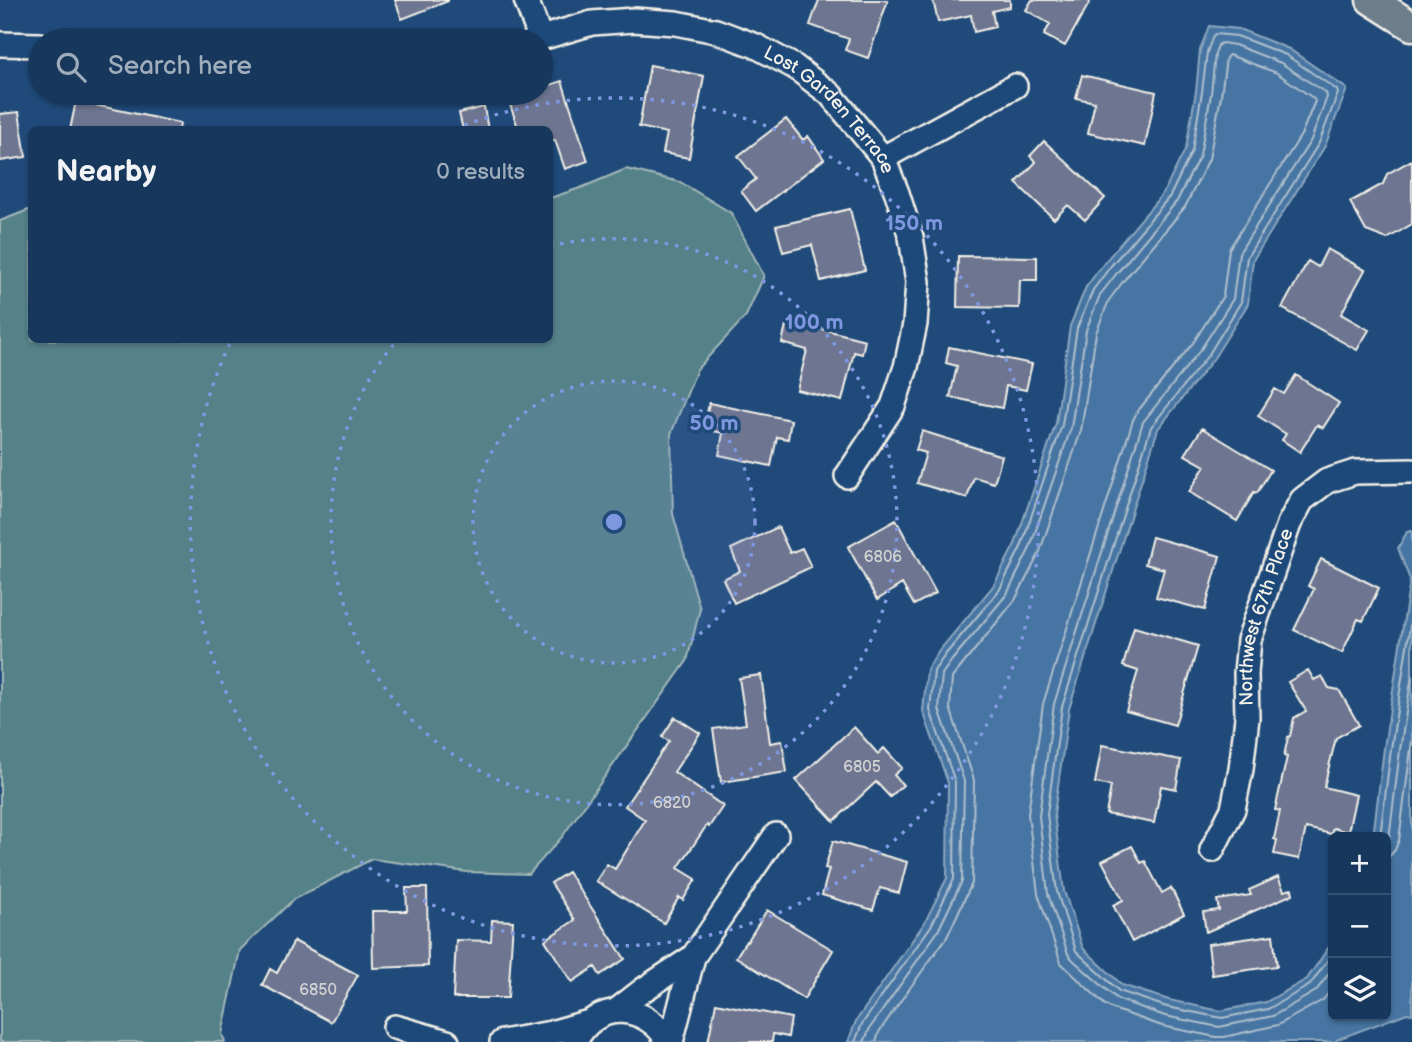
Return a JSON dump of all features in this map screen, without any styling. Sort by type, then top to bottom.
[{"type":"main road","points":[[1371,0],[1412,26]]},
{"type":"street","points":[[526,0],[534,28]]},
{"type":"street","name":"Lost Garden Terrace","points":[[553,34],[592,23],[634,20],[676,23],[716,31],[756,46],[795,67],[830,94],[883,158],[911,237],[918,282],[915,324],[906,367],[893,406],[847,476]]},
{"type":"street","points":[[5,47],[28,46]]},
{"type":"street","points":[[883,158],[1015,86]]},
{"type":"street","name":"Northwest 67th Place","points":[[1212,850],[1233,809],[1241,769],[1247,718],[1246,673],[1249,640],[1289,524],[1302,500],[1327,481],[1355,472],[1412,471]]},
{"type":"street","points":[[670,1042],[693,957],[776,835]]},
{"type":"street","points":[[616,1011],[643,989],[693,957]]},
{"type":"street","points":[[502,1042],[551,1033],[616,1011],[633,1012],[649,1018],[670,1042]]},
{"type":"street","points":[[575,1042],[589,1022]]},
{"type":"street","points":[[395,1027],[447,1042]]},
{"type":"green space","points":[[626,169],[680,182],[731,213],[764,276],[746,316],[697,369],[671,434],[673,514],[700,609],[687,661],[562,837],[529,874],[467,872],[372,859],[294,899],[240,950],[222,1034],[225,1042],[0,1042],[0,221],[28,210],[28,343],[553,343],[553,197]]},
{"type":"water","points":[[1209,26],[1239,29],[1289,49],[1347,89],[1325,146],[1253,260],[1248,304],[1214,358],[1158,429],[1069,709],[1054,814],[1064,891],[1083,948],[1122,985],[1169,1000],[1220,1011],[1266,1002],[1307,979],[1328,948],[1328,1021],[1386,1021],[1335,1042],[848,1042],[856,1021],[925,922],[947,878],[948,783],[923,711],[927,669],[994,585],[1015,544],[1056,423],[1070,326],[1086,287],[1164,192],[1186,148],[1200,50]]},
{"type":"water","points":[[1412,531],[1412,1014],[1407,1013],[1391,1019],[1391,832],[1374,832],[1410,580],[1398,548],[1407,532]]},
{"type":"building","points":[[395,0],[448,0],[448,1],[402,19]]},
{"type":"building","points":[[819,0],[888,0],[868,58],[845,50],[849,39],[810,25]]},
{"type":"building","points":[[933,0],[1010,0],[1010,7],[992,11],[995,27],[974,32],[971,15],[938,22]]},
{"type":"building","points":[[1032,0],[1091,0],[1065,46],[1044,35],[1050,24],[1026,10]]},
{"type":"building","points":[[650,65],[704,76],[689,158],[663,153],[667,133],[639,127]]},
{"type":"building","points":[[1082,75],[1156,92],[1145,146],[1088,133],[1095,102],[1076,98]]},
{"type":"building","points":[[562,81],[588,161],[565,169],[555,140],[553,141],[553,126],[518,126],[510,105],[553,105],[553,84]]},
{"type":"building","points":[[75,105],[95,105],[180,123],[180,126],[71,126]]},
{"type":"building","points":[[484,107],[487,126],[462,126],[459,113]]},
{"type":"building","points":[[19,112],[26,157],[0,161],[0,114]]},
{"type":"building","points":[[786,119],[803,140],[808,136],[824,159],[756,211],[741,191],[756,179],[738,156]]},
{"type":"building","points":[[1044,141],[1105,198],[1085,220],[1068,205],[1054,219],[1016,183],[1036,162],[1030,156]]},
{"type":"building","points":[[1412,160],[1412,224],[1387,239],[1366,231],[1350,202],[1383,184],[1387,174]]},
{"type":"building","points":[[850,209],[865,270],[821,281],[812,245],[783,252],[776,226]]},
{"type":"building","points":[[1327,249],[1365,270],[1341,314],[1369,330],[1357,350],[1282,308],[1308,261],[1318,267]]},
{"type":"building","points":[[958,256],[1037,257],[1037,280],[1020,280],[1019,308],[957,307]]},
{"type":"building","points":[[787,320],[865,340],[862,354],[854,352],[842,401],[797,390],[807,350],[782,343]]},
{"type":"building","points":[[949,347],[1032,364],[1026,390],[1006,386],[1002,408],[950,397],[957,366],[946,363]]},
{"type":"building","points":[[1296,375],[1339,403],[1323,428],[1317,425],[1300,452],[1282,440],[1286,434],[1258,416],[1275,389],[1284,394]]},
{"type":"building","points":[[709,403],[791,420],[788,439],[777,437],[771,466],[719,455],[723,433],[704,429]]},
{"type":"building","points":[[1202,428],[1271,470],[1237,521],[1189,492],[1205,466],[1185,455]]},
{"type":"building","points":[[922,431],[1002,456],[994,483],[974,477],[967,498],[917,483],[926,453],[916,450]]},
{"type":"building","points":[[896,520],[936,593],[914,605],[902,584],[877,600],[848,547]]},
{"type":"building","points":[[778,527],[790,553],[802,548],[811,567],[734,603],[723,579],[740,571],[731,549]]},
{"type":"building","points":[[1152,537],[1220,556],[1205,610],[1156,597],[1164,569],[1145,564]]},
{"type":"building","points":[[1321,559],[1379,588],[1363,621],[1358,619],[1342,653],[1294,630],[1314,589],[1308,586]]},
{"type":"building","points":[[1134,627],[1198,646],[1175,725],[1126,711],[1138,671],[1123,666]]},
{"type":"building","points":[[1308,670],[1314,680],[1322,676],[1329,688],[1339,690],[1359,725],[1336,738],[1324,787],[1356,795],[1348,832],[1333,828],[1328,833],[1306,828],[1299,859],[1274,854],[1280,811],[1275,810],[1287,757],[1284,756],[1288,737],[1294,718],[1306,711],[1288,682]]},
{"type":"building","points":[[761,675],[770,743],[782,741],[787,772],[721,782],[713,729],[746,724],[739,678]]},
{"type":"building","points":[[675,717],[700,733],[674,772],[723,806],[678,868],[696,879],[683,900],[679,897],[664,923],[596,881],[607,864],[615,869],[645,820],[625,806],[669,741],[662,737]]},
{"type":"building","points":[[854,727],[878,754],[884,748],[902,768],[894,775],[903,785],[890,797],[876,782],[834,821],[796,780]]},
{"type":"building","points":[[1102,745],[1181,760],[1176,789],[1161,786],[1154,823],[1106,814],[1111,786],[1095,783]]},
{"type":"building","points":[[833,841],[907,862],[899,893],[880,888],[873,910],[822,895],[829,869],[825,868]]},
{"type":"building","points":[[1132,846],[1141,863],[1145,861],[1162,893],[1171,888],[1184,914],[1132,942],[1113,905],[1123,900],[1102,861]]},
{"type":"building","points":[[568,872],[625,959],[600,975],[595,967],[572,982],[545,940],[575,920],[551,883]]},
{"type":"building","points":[[1278,877],[1284,891],[1292,889],[1293,894],[1206,932],[1203,912],[1219,910],[1217,900],[1251,895],[1249,890]]},
{"type":"building","points":[[406,888],[427,888],[428,966],[373,968],[372,911],[407,911]]},
{"type":"building","points":[[767,910],[833,950],[804,999],[736,957]]},
{"type":"building","points":[[492,920],[513,921],[508,998],[453,998],[456,940],[491,941]]},
{"type":"building","points":[[1273,935],[1277,966],[1212,975],[1208,944]]},
{"type":"building","points":[[294,941],[358,975],[331,1022],[262,985],[270,969],[277,973]]},
{"type":"building","points":[[716,1003],[791,1018],[788,1037],[773,1034],[772,1042],[708,1042]]}]
